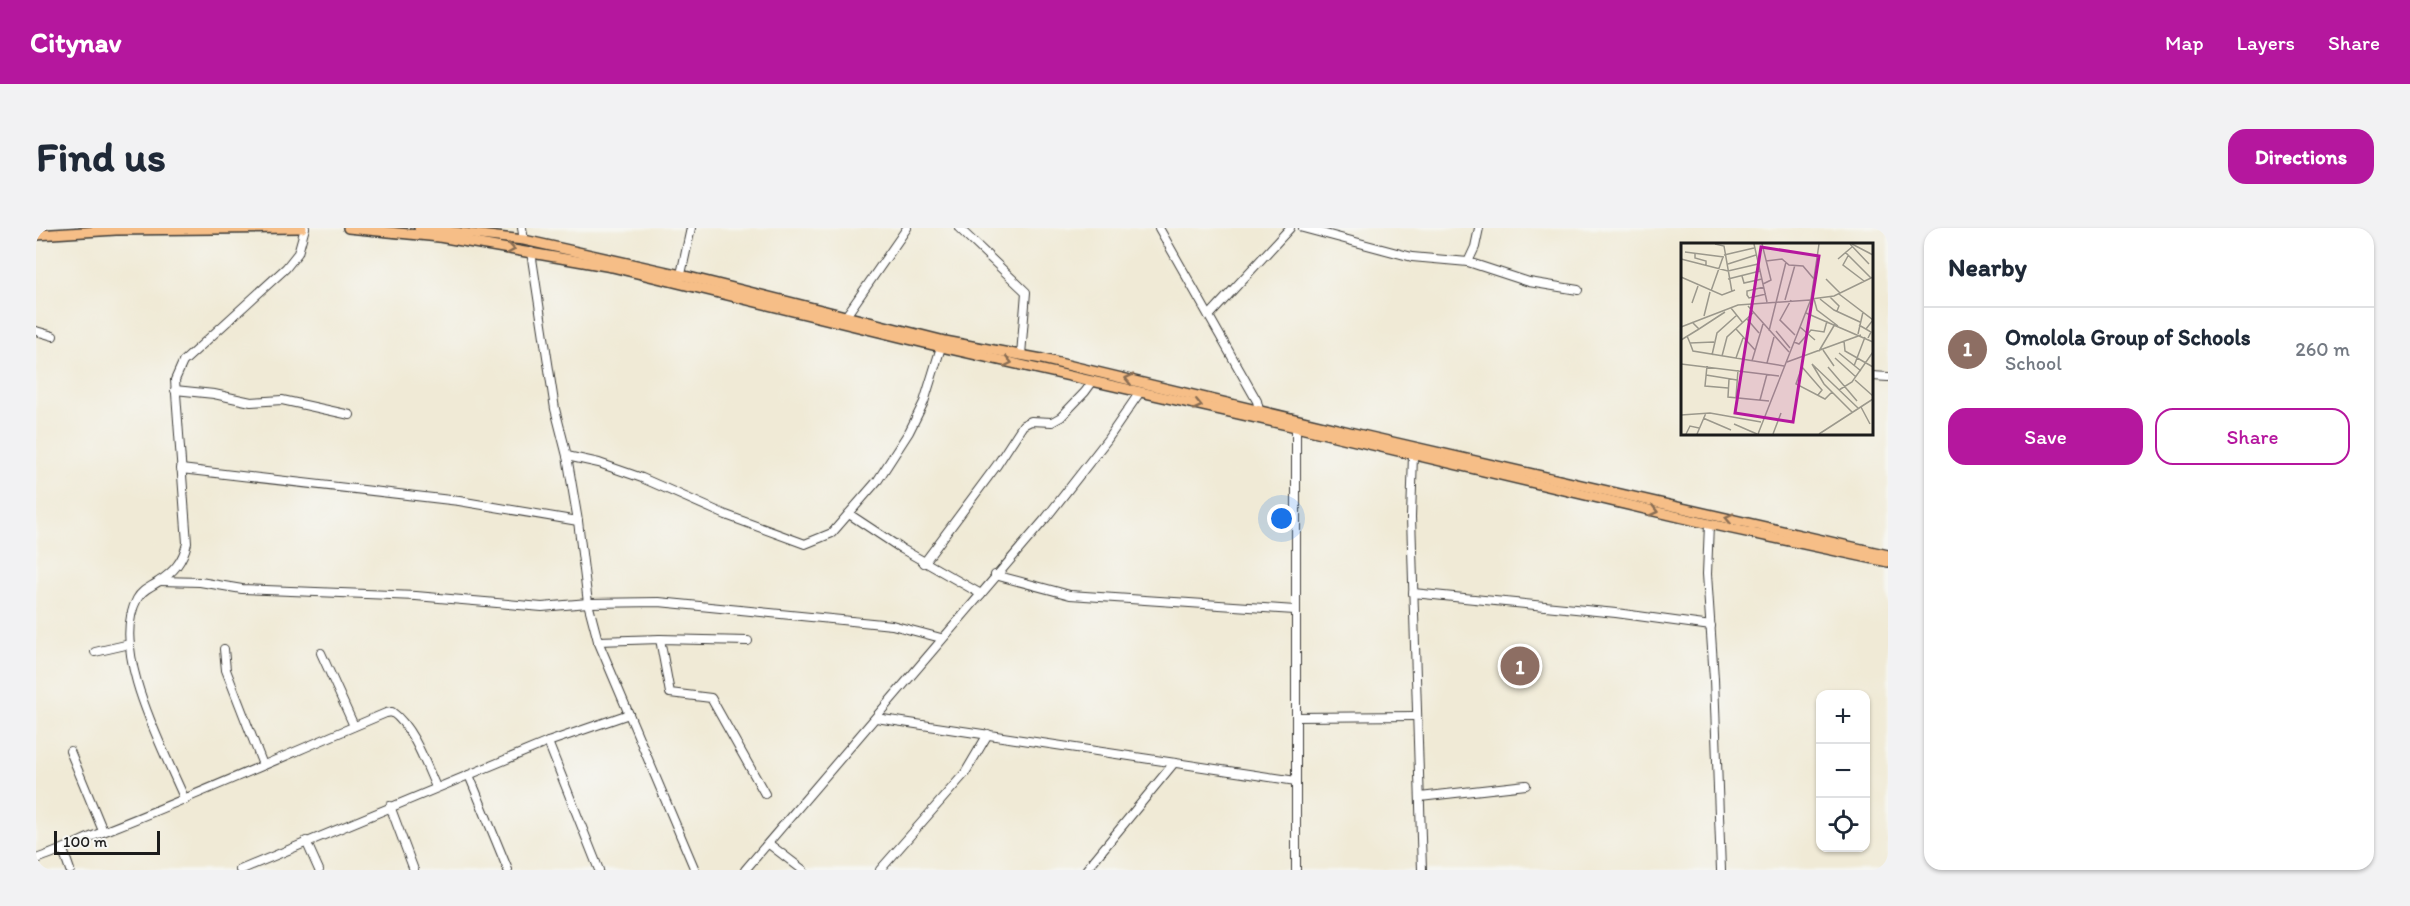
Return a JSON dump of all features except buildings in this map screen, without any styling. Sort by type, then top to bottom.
[{"type":"main road","points":[[36,235],[116,230],[303,228]]},
{"type":"main road","points":[[348,228],[439,237],[680,279],[945,341],[1022,355],[1259,410],[1296,423],[1413,455],[1709,524],[1888,562]]},
{"type":"main road","points":[[419,228],[524,240],[941,347],[1140,392],[1296,423],[1888,555]]},
{"type":"street","points":[[185,800],[136,686],[130,644],[130,614],[142,591],[160,581],[180,563],[187,543],[175,380],[183,362],[286,268],[298,253],[303,228]]},
{"type":"street","points":[[522,228],[524,240]]},
{"type":"street","points":[[680,279],[691,228]]},
{"type":"street","points":[[846,316],[907,228]]},
{"type":"street","points":[[959,228],[1026,291],[1022,355]]},
{"type":"street","points":[[1160,228],[1257,401],[1259,410]]},
{"type":"street","points":[[1209,316],[1290,228]]},
{"type":"street","points":[[1303,228],[1412,257],[1468,262],[1529,282],[1578,290]]},
{"type":"street","points":[[1468,262],[1475,247],[1479,228]]},
{"type":"street","points":[[531,252],[555,409],[567,456],[578,521],[588,603],[598,641],[695,870]]},
{"type":"street","points":[[36,331],[53,336]]},
{"type":"street","points":[[567,456],[599,463],[642,478],[726,515],[801,543],[832,533],[878,480],[909,432],[924,402],[941,347]]},
{"type":"street","points":[[1873,376],[1888,377]]},
{"type":"street","points":[[924,563],[998,465],[1023,425],[1031,421],[1052,422],[1061,417],[1093,381]]},
{"type":"street","points":[[175,390],[214,394],[251,402],[282,400],[350,415]]},
{"type":"street","points":[[745,870],[1058,503],[1107,440],[1140,392]]},
{"type":"street","points":[[1296,423],[1296,870]]},
{"type":"street","points":[[1413,455],[1411,517],[1422,870]]},
{"type":"street","points":[[181,469],[459,501],[578,521]]},
{"type":"street","points":[[849,514],[924,563],[981,594]]},
{"type":"street","points":[[1709,524],[1707,574],[1719,786],[1721,870]]},
{"type":"street","points":[[995,575],[1071,595],[1295,610]]},
{"type":"street","points":[[160,581],[200,582],[242,590],[416,596],[542,607],[588,603],[659,602],[892,625],[941,638]]},
{"type":"street","points":[[1413,592],[1616,613],[1711,626]]},
{"type":"street","points":[[598,641],[660,639],[748,641]]},
{"type":"street","points":[[660,639],[670,693],[711,698],[765,794]]},
{"type":"street","points":[[95,652],[130,644]]},
{"type":"street","points":[[224,649],[226,670],[263,765]]},
{"type":"street","points":[[321,653],[354,726]]},
{"type":"street","points":[[36,859],[185,800],[354,726],[392,712],[398,716],[418,746],[436,787]]},
{"type":"street","points":[[240,870],[436,787],[548,742],[628,714]]},
{"type":"street","points":[[1296,717],[1417,716]]},
{"type":"street","points":[[876,718],[1296,781]]},
{"type":"street","points":[[880,870],[965,773],[988,734]]},
{"type":"street","points":[[548,742],[599,870]]},
{"type":"street","points":[[70,751],[103,831]]},
{"type":"street","points":[[1086,870],[1174,763]]},
{"type":"street","points":[[469,775],[508,870]]},
{"type":"street","points":[[1420,797],[1526,785]]},
{"type":"street","points":[[390,806],[414,870]]},
{"type":"street","points":[[306,841],[319,870]]},
{"type":"street","points":[[769,844],[803,870]]},
{"type":"street","points":[[63,850],[70,870]]},
{"type":"place","name":"Omolola Group of Schools","points":[[1520,666]]}]
